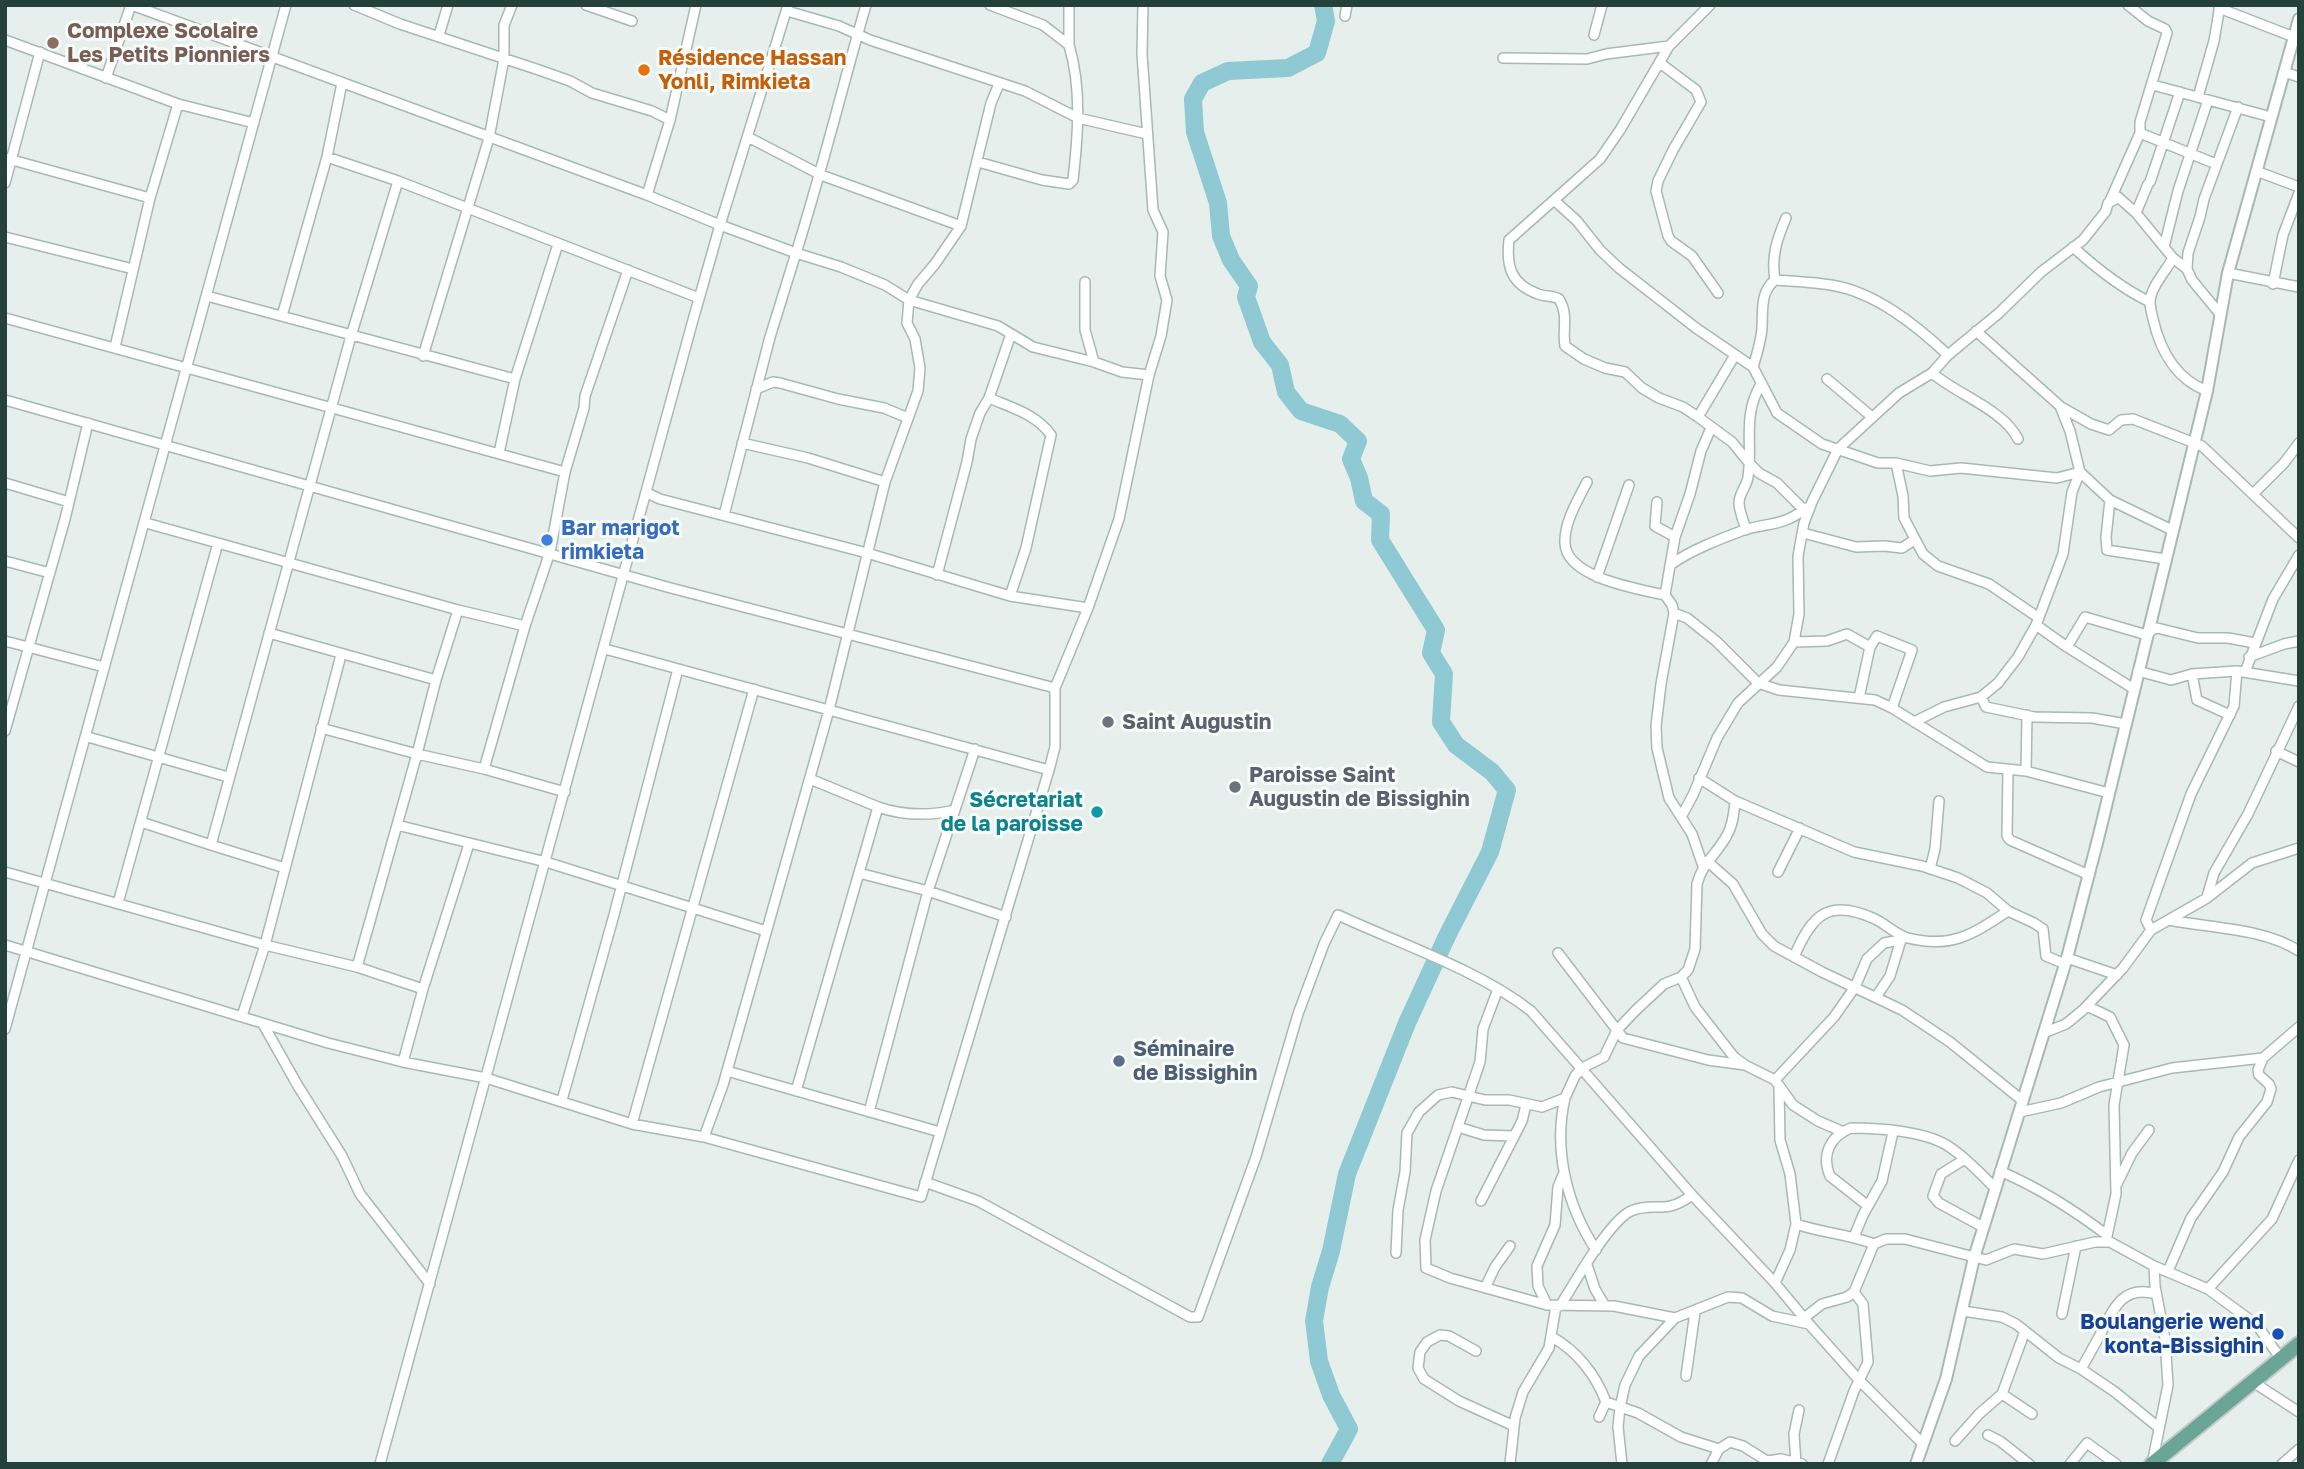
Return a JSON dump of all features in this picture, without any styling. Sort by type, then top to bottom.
[{"type":"main road","points":[[2152,1464],[2299,1344]]},
{"type":"street","points":[[106,78],[132,5],[647,195],[720,225],[841,267],[885,285],[909,299],[998,326],[1033,347],[1122,372],[1149,374]]},
{"type":"street","points":[[5,1029],[88,737],[104,667],[146,523],[286,5]]},
{"type":"street","points":[[354,5],[539,69],[603,97],[652,111],[670,120]]},
{"type":"street","points":[[439,35],[448,5]]},
{"type":"street","points":[[423,356],[489,138],[504,59],[503,25],[512,5]]},
{"type":"street","points":[[586,5],[632,21]]},
{"type":"street","points":[[647,195],[670,120],[696,5]]},
{"type":"street","points":[[724,515],[756,389],[821,175],[866,5]]},
{"type":"street","points":[[990,5],[1043,25],[1069,45]]},
{"type":"street","points":[[978,162],[1042,180],[1069,184],[1073,180],[1078,118],[1077,85],[1069,45],[1069,5]]},
{"type":"street","points":[[5,945],[262,1024],[403,1062],[486,1078],[632,1124],[704,1137],[921,1197],[1049,769],[1055,747],[1055,688],[1111,544],[1125,496],[1149,374],[1161,336],[1167,300],[1160,276],[1163,232],[1153,210],[1142,54],[1143,5]]},
{"type":"street","points":[[1345,16],[1347,5]]},
{"type":"street","points":[[1594,35],[1602,5]]},
{"type":"street","points":[[1710,5],[1669,46],[1600,159],[1508,240],[1507,255],[1514,279],[1540,295],[1559,299],[1566,312],[1563,335],[1565,346],[1605,368],[1625,372],[1642,388],[1698,417],[1732,442],[1759,473],[1777,483],[1804,510]]},
{"type":"street","points":[[1681,817],[1717,738],[1738,703],[1777,667],[1794,642],[1799,614],[1798,556],[1804,523],[1838,449],[1899,393],[1932,373],[1948,355],[2041,272],[2094,229],[2114,200],[2140,133],[2140,122],[2153,85],[2166,31],[2128,5]]},
{"type":"street","points":[[2198,97],[2220,7],[2294,37]]},
{"type":"street","points":[[380,1464],[699,298],[788,8],[858,35],[1025,91],[1078,118],[1147,134]]},
{"type":"street","points":[[1916,1464],[1946,1379],[1974,1258],[2046,1032],[2089,875],[2207,391],[2228,273],[2299,19]]},
{"type":"street","points":[[5,40],[178,104],[254,123]]},
{"type":"street","points":[[1503,58],[1587,59],[1669,46]]},
{"type":"street","points":[[5,183],[9,159],[40,52]]},
{"type":"street","points":[[1660,63],[1696,90],[1701,102],[1666,162],[1656,191],[1671,241],[1692,256],[1718,293]]},
{"type":"street","points":[[2284,72],[2299,76]]},
{"type":"street","points":[[282,316],[327,157],[342,83]]},
{"type":"street","points":[[704,1137],[727,1071],[810,779],[885,482],[918,391],[920,368],[915,339],[907,323],[909,299],[961,226],[991,103],[999,84]]},
{"type":"street","points":[[2153,85],[2271,117]]},
{"type":"street","points":[[2136,214],[2165,143],[2180,92]]},
{"type":"street","points":[[2164,247],[2178,191],[2208,100]]},
{"type":"street","points":[[115,347],[150,198],[178,104]]},
{"type":"street","points":[[2220,314],[2192,281],[2187,269],[2188,253],[2216,164],[2238,107]]},
{"type":"street","points":[[2140,133],[2216,164]]},
{"type":"street","points":[[748,137],[821,175],[961,226]]},
{"type":"street","points":[[327,157],[398,181],[699,298]]},
{"type":"street","points":[[9,159],[150,198]]},
{"type":"street","points":[[2256,171],[2299,187]]},
{"type":"street","points":[[211,845],[351,336],[398,181]]},
{"type":"street","points":[[2273,284],[2287,221],[2299,193]]},
{"type":"street","points":[[2114,200],[2136,214],[2173,258],[2187,269]]},
{"type":"street","points":[[1555,201],[1619,268],[1696,328],[1753,367],[1777,413],[1806,435],[1878,463],[1896,463],[1930,471],[1961,468],[2057,478],[2080,472]]},
{"type":"street","points":[[1753,367],[1759,346],[1762,304],[1775,280],[1774,253],[1786,218]]},
{"type":"street","points":[[5,237],[133,269]]},
{"type":"street","points":[[499,453],[515,379],[558,244]]},
{"type":"street","points":[[2073,247],[2101,273],[2150,302]]},
{"type":"street","points":[[2173,258],[2150,302],[2158,341],[2167,357],[2189,383],[2207,391]]},
{"type":"street","points":[[484,769],[550,552],[565,472],[588,388],[628,270]]},
{"type":"street","points":[[2228,273],[2299,287]]},
{"type":"street","points":[[1775,280],[1829,284],[1877,301],[1926,334],[1948,355]]},
{"type":"street","points":[[1085,282],[1084,330],[1094,362]]},
{"type":"street","points":[[207,296],[515,379]]},
{"type":"street","points":[[5,317],[565,472]]},
{"type":"street","points":[[1976,331],[2060,406],[2091,424],[2109,430],[2121,420],[2133,419],[2193,442],[2210,453],[2299,538]]},
{"type":"street","points":[[937,575],[971,439],[980,413],[989,398],[1011,334]]},
{"type":"street","points":[[1698,417],[1735,355]]},
{"type":"street","points":[[1932,373],[1953,390],[2005,421],[2018,439]]},
{"type":"street","points":[[1827,379],[1872,416]]},
{"type":"street","points":[[756,389],[773,382],[780,383],[884,408],[908,418]]},
{"type":"street","points":[[1746,530],[1739,503],[1747,485],[1750,464],[1749,417],[1754,396],[1761,384]]},
{"type":"street","points":[[989,398],[1027,413],[1051,435],[1026,548],[1010,596]]},
{"type":"street","points":[[5,400],[667,587],[1055,688]]},
{"type":"street","points":[[1914,722],[1944,707],[1981,697],[1998,683],[2018,657],[2037,622],[2063,554],[2072,492],[2080,472],[2078,456],[2060,406]]},
{"type":"street","points":[[5,730],[50,573],[88,423]]},
{"type":"street","points":[[1665,595],[1675,537],[1701,451],[1711,428]]},
{"type":"street","points":[[742,443],[808,458],[885,482]]},
{"type":"street","points":[[2253,494],[2284,463],[2299,443]]},
{"type":"street","points":[[1896,463],[1903,496],[1904,518],[1914,540],[1932,563],[1989,584],[2067,647],[2134,690]]},
{"type":"street","points":[[2080,472],[2110,500],[2172,530]]},
{"type":"street","points":[[1587,482],[1574,508],[1564,543],[1571,558],[1597,577],[1665,595],[1672,605],[1674,613],[1656,726],[1657,748],[1669,798],[1692,834],[1705,863],[1733,884],[1768,941],[1794,957],[1902,1010],[1950,1042],[2021,1106],[2061,1103],[2091,1090],[2172,1068],[2263,1058]]},
{"type":"street","points":[[5,483],[69,502]]},
{"type":"street","points":[[1597,577],[1629,485]]},
{"type":"street","points":[[647,493],[660,499],[867,553],[1010,596],[1088,608]]},
{"type":"street","points":[[2110,500],[2107,550],[2165,559]]},
{"type":"street","points":[[1657,502],[1654,526],[1675,537]]},
{"type":"street","points":[[1670,565],[1680,558],[1746,530],[1779,524],[1804,510],[1812,502]]},
{"type":"street","points":[[146,523],[458,610],[526,626]]},
{"type":"street","points":[[1803,533],[1856,547],[1902,548],[1914,540]]},
{"type":"street","points":[[118,903],[218,543]]},
{"type":"street","points":[[2151,930],[2147,917],[2191,794],[2230,715],[2241,671],[2273,599],[2299,555]]},
{"type":"street","points":[[5,561],[50,573]]},
{"type":"street","points":[[357,967],[436,680],[458,610]]},
{"type":"street","points":[[1674,613],[1687,618],[1716,641],[1758,683],[1779,690],[1875,700],[1985,765],[2026,771],[2109,793]]},
{"type":"street","points":[[2067,647],[2085,617],[2147,635]]},
{"type":"street","points":[[2147,635],[2157,628],[2198,638],[2228,638],[2255,643]]},
{"type":"street","points":[[269,633],[436,680]]},
{"type":"street","points":[[1794,642],[1827,641],[1847,634],[1870,648]]},
{"type":"street","points":[[1859,698],[1870,648],[1877,636],[1912,650],[1892,708]]},
{"type":"street","points":[[5,641],[104,667]]},
{"type":"street","points":[[2249,657],[2299,641]]},
{"type":"street","points":[[605,649],[1049,769]]},
{"type":"street","points":[[242,1016],[265,945],[341,655]]},
{"type":"street","points":[[562,1100],[622,886],[678,669]]},
{"type":"street","points":[[2138,671],[2171,680],[2192,674],[2241,671],[2299,681]]},
{"type":"street","points":[[2192,674],[2194,696],[2197,700],[2230,715]]},
{"type":"street","points":[[632,1124],[754,690]]},
{"type":"street","points":[[1981,697],[1986,707],[2027,715],[2092,718],[2126,723]]},
{"type":"street","points":[[2207,898],[2214,873],[2252,805],[2299,706]]},
{"type":"street","points":[[2026,771],[2027,715]]},
{"type":"street","points":[[321,728],[565,792]]},
{"type":"street","points":[[88,737],[228,777]]},
{"type":"street","points":[[869,1112],[928,891],[975,750]]},
{"type":"street","points":[[2276,751],[2299,762]]},
{"type":"street","points":[[2008,770],[2007,836],[2010,840],[2089,875]]},
{"type":"street","points":[[1699,778],[1735,800],[1783,823],[1864,855],[1958,878],[1987,893],[2008,911],[2043,929],[2046,956],[2117,975]]},
{"type":"street","points":[[810,779],[891,811],[930,816],[956,810]]},
{"type":"street","points":[[1554,1306],[1536,1277],[1540,1257],[1555,1225],[1558,1187],[1563,1175],[1563,1110],[1569,1086],[1583,1068],[1604,1057],[1618,1030],[1655,992],[1688,970],[1695,950],[1697,884],[1705,863],[1728,834],[1735,800]]},
{"type":"street","points":[[1930,869],[1935,849],[1939,801]]},
{"type":"street","points":[[796,1091],[878,807]]},
{"type":"street","points":[[141,822],[285,868]]},
{"type":"street","points":[[397,825],[546,862],[766,931]]},
{"type":"street","points":[[1778,872],[1800,828]]},
{"type":"street","points":[[403,1062],[469,844]]},
{"type":"street","points":[[2046,1032],[2066,1024],[2087,1006],[2132,958],[2151,930],[2207,898],[2252,863],[2299,848]]},
{"type":"street","points":[[5,872],[265,945],[357,967],[423,989]]},
{"type":"street","points":[[859,873],[928,891],[1006,917]]},
{"type":"street","points":[[1794,957],[1808,926],[1833,910],[1876,919],[1903,938]]},
{"type":"street","points":[[1775,1283],[1790,1250],[1796,1224],[1790,1174],[1780,1140],[1777,1083],[1855,987],[1867,958],[1884,943],[1903,938],[1962,938],[2008,911]]},
{"type":"street","points":[[925,1182],[978,1201],[1190,1318],[1198,1317],[1256,1157],[1298,1014],[1324,944],[1338,915],[1498,989],[1531,1011],[1859,1380],[1923,1444]]},
{"type":"street","points":[[2166,920],[2211,928],[2227,927],[2289,944],[2299,951]]},
{"type":"street","points":[[1876,997],[1890,976],[1903,938]]},
{"type":"street","points":[[1558,953],[1628,1040],[1708,1060],[1745,1065]]},
{"type":"street","points":[[1681,977],[1703,1018],[1724,1046],[1745,1065],[1777,1083],[1793,1105],[1841,1132]]},
{"type":"street","points":[[1498,989],[1483,1029],[1480,1062],[1440,1174],[1425,1240],[1425,1265],[1430,1272],[1554,1306],[1631,1308],[1675,1318],[1737,1296],[1772,1316],[1806,1321]]},
{"type":"street","points":[[2087,1006],[2110,1017],[2123,1040],[2124,1052],[2117,1084],[2113,1129],[2115,1207],[2107,1238]]},
{"type":"street","points":[[262,1024],[342,1156],[360,1194],[430,1284]]},
{"type":"street","points":[[2168,1271],[2191,1218],[2223,1172],[2239,1137],[2267,1102],[2271,1089],[2258,1070],[2263,1058],[2299,1027]]},
{"type":"street","points":[[727,1071],[940,1132]]},
{"type":"street","points":[[1396,1253],[1407,1133],[1411,1122],[1438,1095],[1452,1092],[1495,1102],[1509,1100],[1542,1107],[1565,1098]]},
{"type":"street","points":[[1481,1200],[1522,1121],[1526,1105]]},
{"type":"street","points":[[1458,1127],[1484,1135],[1514,1136]]},
{"type":"street","points":[[1868,1206],[1830,1176],[1827,1169],[1826,1154],[1829,1147],[1841,1132],[1851,1128],[1937,1140],[1965,1159],[1995,1188]]},
{"type":"street","points":[[2116,1186],[2132,1153],[2149,1130]]},
{"type":"street","points":[[1854,1237],[1882,1181],[1894,1132]]},
{"type":"street","points":[[1965,1159],[1941,1174],[1933,1196],[1939,1203],[1983,1227]]},
{"type":"street","points":[[2208,1289],[2272,1219],[2299,1160]]},
{"type":"street","points":[[2000,1171],[2046,1192],[2107,1238],[2154,1266],[2208,1289],[2257,1325],[2281,1359]]},
{"type":"street","points":[[1563,1175],[1578,1222],[1595,1250]]},
{"type":"street","points":[[1510,1464],[1514,1426],[1523,1392],[1541,1365],[1552,1336],[1554,1306],[1624,1215],[1639,1209],[1671,1208],[1692,1195]]},
{"type":"street","points":[[1796,1224],[1874,1244],[1886,1239],[1905,1238],[1974,1258],[1990,1259],[2014,1249],[2043,1254],[2107,1238]]},
{"type":"street","points":[[1806,1321],[1822,1304],[1847,1297],[1854,1292],[1874,1244]]},
{"type":"street","points":[[2062,1314],[2076,1246]]},
{"type":"street","points":[[1485,1288],[1495,1267],[1510,1247]]},
{"type":"street","points":[[1587,1265],[1595,1289],[1605,1306]]},
{"type":"street","points":[[2152,1464],[2168,1385],[2165,1339],[2156,1294],[2154,1266]]},
{"type":"street","points":[[2081,1368],[2116,1304],[2141,1291],[2156,1294]]},
{"type":"street","points":[[1828,1464],[1859,1380],[1866,1369],[1863,1304],[1854,1292]]},
{"type":"street","points":[[1963,1311],[2002,1317],[2059,1357],[2081,1368],[2158,1427]]},
{"type":"street","points":[[1686,1376],[1695,1312]]},
{"type":"street","points":[[1622,1464],[1618,1427],[1625,1385],[1639,1356],[1675,1318]]},
{"type":"street","points":[[1955,1441],[1979,1414],[2003,1394],[2025,1331]]},
{"type":"street","points":[[1476,1351],[1449,1336],[1440,1335],[1422,1347],[1417,1361],[1418,1368],[1424,1379],[1459,1401],[1514,1426]]},
{"type":"street","points":[[1552,1336],[1575,1354],[1598,1385],[1606,1402],[1652,1420],[1681,1437],[1719,1449]]},
{"type":"street","points":[[2253,1382],[2299,1412]]},
{"type":"street","points":[[2003,1394],[2032,1415]]},
{"type":"street","points":[[1600,1417],[1606,1402]]},
{"type":"street","points":[[1711,1464],[1719,1449],[1730,1442],[1743,1446],[1767,1461],[1781,1459],[1798,1463],[1794,1434],[1799,1410]]},
{"type":"street","points":[[1988,1435],[2029,1464]]},
{"type":"street","points":[[2070,1464],[2087,1443],[2116,1464]]},
{"type":"street","points":[[2282,1464],[2299,1449]]},
{"type":"waterway","points":[[1323,5],[1326,21],[1317,53],[1288,68],[1228,71],[1202,83],[1193,99],[1195,132],[1218,203],[1221,236],[1231,260],[1249,286],[1246,297],[1262,342],[1280,365],[1286,392],[1301,411],[1340,424],[1358,441],[1351,459],[1364,501],[1381,514],[1380,540],[1436,630],[1431,653],[1444,674],[1441,722],[1456,745],[1492,772],[1507,790],[1490,852],[1407,1023],[1347,1174],[1314,1321],[1319,1361],[1331,1395],[1349,1429],[1330,1464]]},
{"type":"place","name":"Complexe Scolaire Les Petits Pionniers","points":[[53,43]]},
{"type":"place","name":"Résidence Hassan Yonli, Rimkieta","points":[[644,70]]},
{"type":"place","name":"Bar marigot rimkieta","points":[[547,540]]},
{"type":"place","name":"Saint Augustin","points":[[1108,722]]},
{"type":"place","name":"Paroisse Saint Augustin de Bissighin","points":[[1235,787]]},
{"type":"place","name":"Sécretariat de la paroisse","points":[[1097,812]]},
{"type":"place","name":"Séminaire de Bissighin","points":[[1119,1061]]},
{"type":"place","name":"Boulangerie wend konta-Bissighin","points":[[2278,1334]]}]
